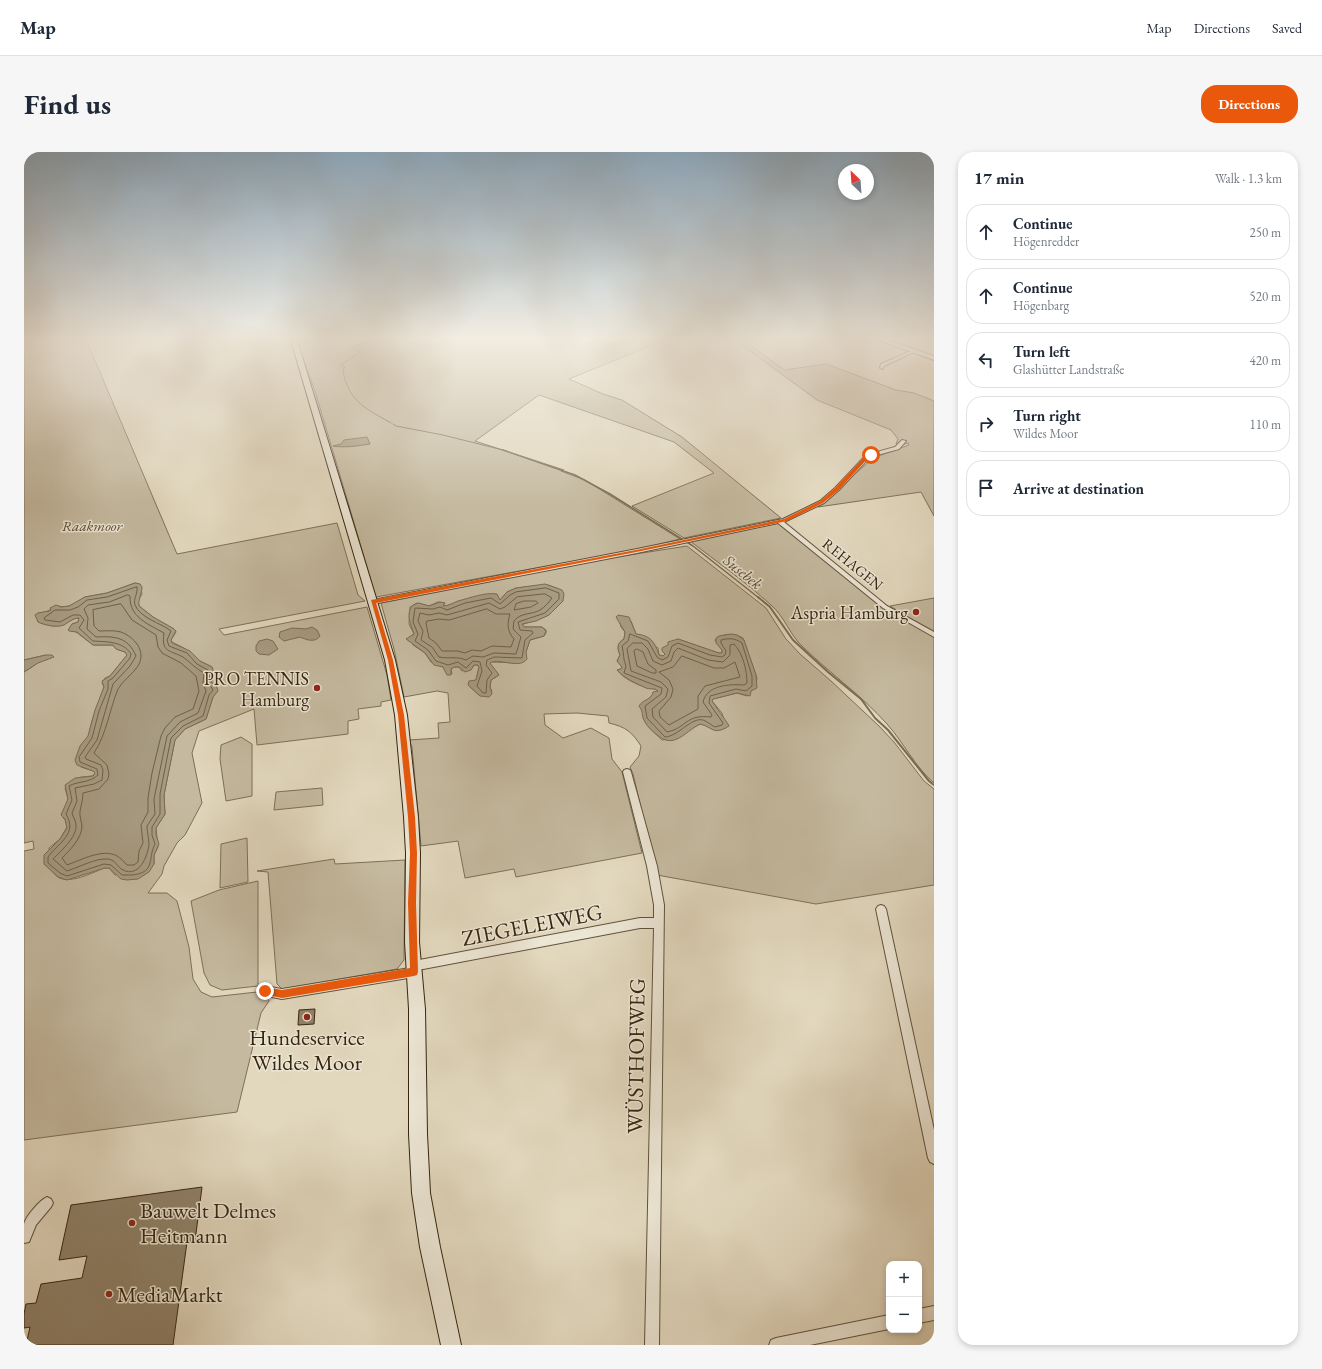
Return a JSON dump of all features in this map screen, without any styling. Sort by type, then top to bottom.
[{"type":"street","points":[[310,393],[390,660],[401,715],[413,853],[412,903],[417,1009],[420,1193],[451,1345]]},
{"type":"street","points":[[373,602],[779,522],[820,503],[837,489],[867,457],[897,448],[904,441]]},
{"type":"street","name":"REHAGEN","points":[[779,522],[885,607],[934,635]]},
{"type":"street","name":"WÜSTHOFWEG","points":[[627,772],[652,866],[658,905],[652,1345]]},
{"type":"street","points":[[881,910],[934,1158]]},
{"type":"street","name":"ZIEGELEIWEG","points":[[265,991],[282,994],[640,923],[657,923]]},
{"type":"street","points":[[24,1237],[32,1221],[47,1203]]},
{"type":"street","points":[[922,1315],[934,1313]]},
{"type":"street","points":[[776,1345],[886,1323]]},
{"type":"green space","name":"Raakmoor","points":[[24,393],[109,393],[177,554],[337,523],[358,595],[365,601],[219,629],[224,635],[367,607],[387,675],[391,700],[381,702],[381,706],[358,709],[359,719],[348,721],[348,734],[257,745],[254,709],[199,731],[192,753],[202,803],[185,835],[177,843],[164,866],[162,874],[148,893],[167,893],[177,901],[189,947],[193,979],[201,992],[212,997],[266,991],[269,1001],[261,1013],[237,1112],[24,1140],[24,851],[34,849],[33,841],[24,843],[24,672],[46,655],[24,660]],"holes":[[[135,583],[140,584],[142,594],[138,601],[139,606],[153,617],[174,629],[176,632],[171,640],[172,642],[184,648],[200,661],[212,667],[213,678],[211,682],[216,685],[217,691],[213,697],[206,719],[185,729],[175,740],[164,795],[165,814],[156,828],[158,847],[154,855],[154,864],[115,875],[109,868],[104,868],[78,878],[64,879],[58,877],[54,873],[49,848],[60,839],[67,827],[65,819],[63,818],[68,799],[65,788],[70,782],[80,777],[93,776],[95,773],[81,767],[92,721],[104,687],[102,683],[105,678],[110,676],[127,655],[125,652],[116,649],[113,645],[93,645],[76,632],[69,630],[72,624],[78,622],[79,618],[54,626],[38,622],[36,615],[57,606],[65,607],[72,605],[85,597],[107,593]]]},
{"type":"green space","points":[[315,393],[600,393],[622,400],[682,437],[781,518],[684,538],[632,506],[714,473],[674,442],[539,395],[475,441],[564,470],[561,471],[585,480],[680,539],[635,550],[376,597]]},
{"type":"green space","points":[[807,393],[912,393],[934,401],[934,516],[921,492],[818,507],[873,458],[909,445],[908,443],[899,446],[896,444],[898,439],[891,430],[817,400]]},
{"type":"green space","points":[[779,523],[882,607],[934,637],[934,783],[921,770],[887,724],[799,643],[776,610],[752,588],[690,541]]},
{"type":"green space","points":[[687,546],[766,608],[786,639],[800,654],[879,726],[894,742],[924,781],[934,789],[934,885],[816,904],[657,875],[633,774],[630,767],[639,756],[641,746],[635,737],[628,731],[620,726],[609,723],[608,716],[577,713],[544,714],[545,725],[563,738],[591,728],[609,738],[612,759],[622,772],[642,853],[516,877],[514,869],[465,878],[458,841],[421,846],[412,747],[409,740],[439,738],[438,723],[450,722],[448,693],[437,691],[404,697],[394,649],[381,603],[610,558]],"holes":[[[548,585],[559,589],[559,605],[547,616],[521,625],[524,627],[542,627],[546,630],[546,633],[544,636],[530,640],[526,652],[519,663],[491,662],[490,664],[499,675],[491,680],[490,687],[492,692],[480,696],[468,685],[476,680],[479,667],[478,665],[474,665],[472,668],[462,671],[459,667],[454,667],[451,669],[452,674],[443,667],[431,662],[425,653],[413,645],[411,636],[414,634],[409,624],[410,607],[417,603],[429,606],[438,602],[445,603],[442,605],[446,606],[471,598],[500,600],[507,592],[516,588]],[[619,620],[631,621],[636,634],[658,648],[659,655],[663,656],[667,646],[678,639],[718,653],[722,653],[722,650],[715,640],[728,634],[743,638],[757,678],[756,685],[747,696],[737,693],[713,699],[712,701],[722,713],[726,728],[714,730],[700,724],[678,738],[662,740],[647,725],[640,707],[658,691],[630,681],[617,670],[621,669],[622,667],[617,661],[620,655],[618,646],[624,639],[625,632],[621,627]]]},
{"type":"green space","name":"Aspria Hamburg","points":[[934,598],[934,633],[890,606]]},
{"type":"green space","points":[[241,737],[252,744],[252,796],[226,801],[220,759],[221,745]]},
{"type":"green space","points":[[322,788],[323,805],[274,810],[276,792]]},
{"type":"green space","points":[[247,838],[248,882],[220,888],[221,844]]},
{"type":"green space","points":[[334,859],[335,864],[405,860],[404,960],[397,969],[282,989],[277,984],[268,872],[257,871]]},
{"type":"green space","points":[[258,881],[258,986],[222,990],[210,985],[204,973],[191,901],[219,890]]},
{"type":"water","points":[[367,437],[370,444],[347,447],[333,446],[341,444],[344,440]]},
{"type":"water","points":[[135,583],[140,584],[142,587],[139,606],[153,617],[176,631],[171,640],[172,643],[190,651],[200,661],[212,667],[215,675],[211,682],[216,685],[218,691],[213,697],[206,719],[185,729],[175,740],[164,795],[165,814],[156,828],[156,835],[159,844],[154,855],[154,864],[149,872],[138,879],[127,880],[121,879],[109,868],[105,868],[67,880],[58,877],[44,864],[44,855],[60,839],[67,828],[65,819],[61,815],[68,799],[65,785],[75,778],[93,776],[95,773],[77,765],[75,760],[80,746],[88,736],[95,710],[104,687],[102,681],[110,676],[127,655],[125,652],[116,649],[113,645],[93,645],[77,632],[69,631],[68,630],[72,624],[78,622],[79,618],[73,619],[61,626],[54,626],[38,622],[35,615],[49,611],[51,610],[50,608],[56,605],[61,607],[69,606],[85,597],[107,593]]},
{"type":"water","points":[[545,584],[562,590],[564,594],[563,601],[549,615],[536,621],[522,624],[524,627],[542,627],[546,631],[544,636],[530,640],[526,652],[527,659],[523,662],[514,664],[498,661],[490,663],[499,675],[491,680],[490,687],[492,694],[489,697],[480,696],[468,685],[469,681],[476,680],[479,667],[478,665],[474,665],[471,670],[465,672],[459,667],[454,667],[451,669],[451,675],[447,675],[443,667],[434,665],[425,653],[406,639],[414,634],[409,616],[409,612],[413,605],[419,603],[429,606],[440,602],[445,603],[443,606],[445,606],[458,601],[488,594],[497,594],[500,600],[507,592],[516,588]]},
{"type":"water","points":[[618,615],[629,617],[636,634],[645,636],[651,640],[656,646],[659,655],[663,656],[665,654],[662,651],[662,648],[668,645],[668,642],[678,639],[722,653],[722,650],[716,643],[716,638],[731,634],[737,635],[744,640],[756,675],[757,688],[751,691],[750,696],[737,693],[713,699],[712,701],[729,726],[724,729],[716,731],[700,724],[673,740],[662,739],[646,724],[639,706],[651,697],[653,692],[658,691],[655,689],[646,688],[624,676],[617,670],[621,669],[622,667],[617,661],[620,655],[618,646],[624,639],[625,632],[616,617]]},
{"type":"water","points":[[312,627],[317,630],[320,636],[316,640],[308,640],[300,637],[284,641],[279,637],[280,632],[292,628],[306,629]]},
{"type":"water","points":[[267,639],[273,641],[278,649],[269,655],[259,654],[256,651],[256,646],[259,641]]},
{"type":"water","points":[[52,655],[54,657],[38,663],[24,672],[24,660]]},
{"type":"building","name":"Hundeservice Wildes Moor","points":[[315,1009],[314,1024],[298,1025],[299,1010]]},
{"type":"building","name":"MediaMarkt","points":[[202,1187],[195,1241],[187,1242],[173,1345],[26,1345],[30,1327],[24,1328],[26,1304],[36,1303],[41,1284],[82,1278],[87,1256],[59,1260],[71,1205]]},
{"type":"waterway","name":"Susebek","points":[[351,393],[364,407],[391,423]]},
{"type":"waterway","name":"Susebek","points":[[393,424],[396,426],[443,435],[503,450]]},
{"type":"waterway","name":"Susebek","points":[[503,450],[507,451]]},
{"type":"waterway","name":"Susebek","points":[[503,450],[575,475],[610,494],[693,546],[759,598]]},
{"type":"waterway","name":"Susebek","points":[[758,597],[770,607],[793,640],[828,672],[861,699],[875,718],[888,730],[929,781],[934,785]]},
{"type":"place","name":"Aspria Hamburg","points":[[916,612]]},
{"type":"place","name":"PRO TENNIS Hamburg","points":[[317,688]]},
{"type":"place","name":"Hundeservice Wildes Moor","points":[[307,1017]]},
{"type":"place","name":"Bauwelt Delmes Heitmann","points":[[132,1223]]},
{"type":"place","name":"MediaMarkt","points":[[109,1294]]},
{"type":"route","points":[[265,991],[282,994],[414,972],[412,942],[413,853],[401,715],[390,660],[373,602],[779,522],[822,502],[837,489],[867,457],[871,455]]}]
